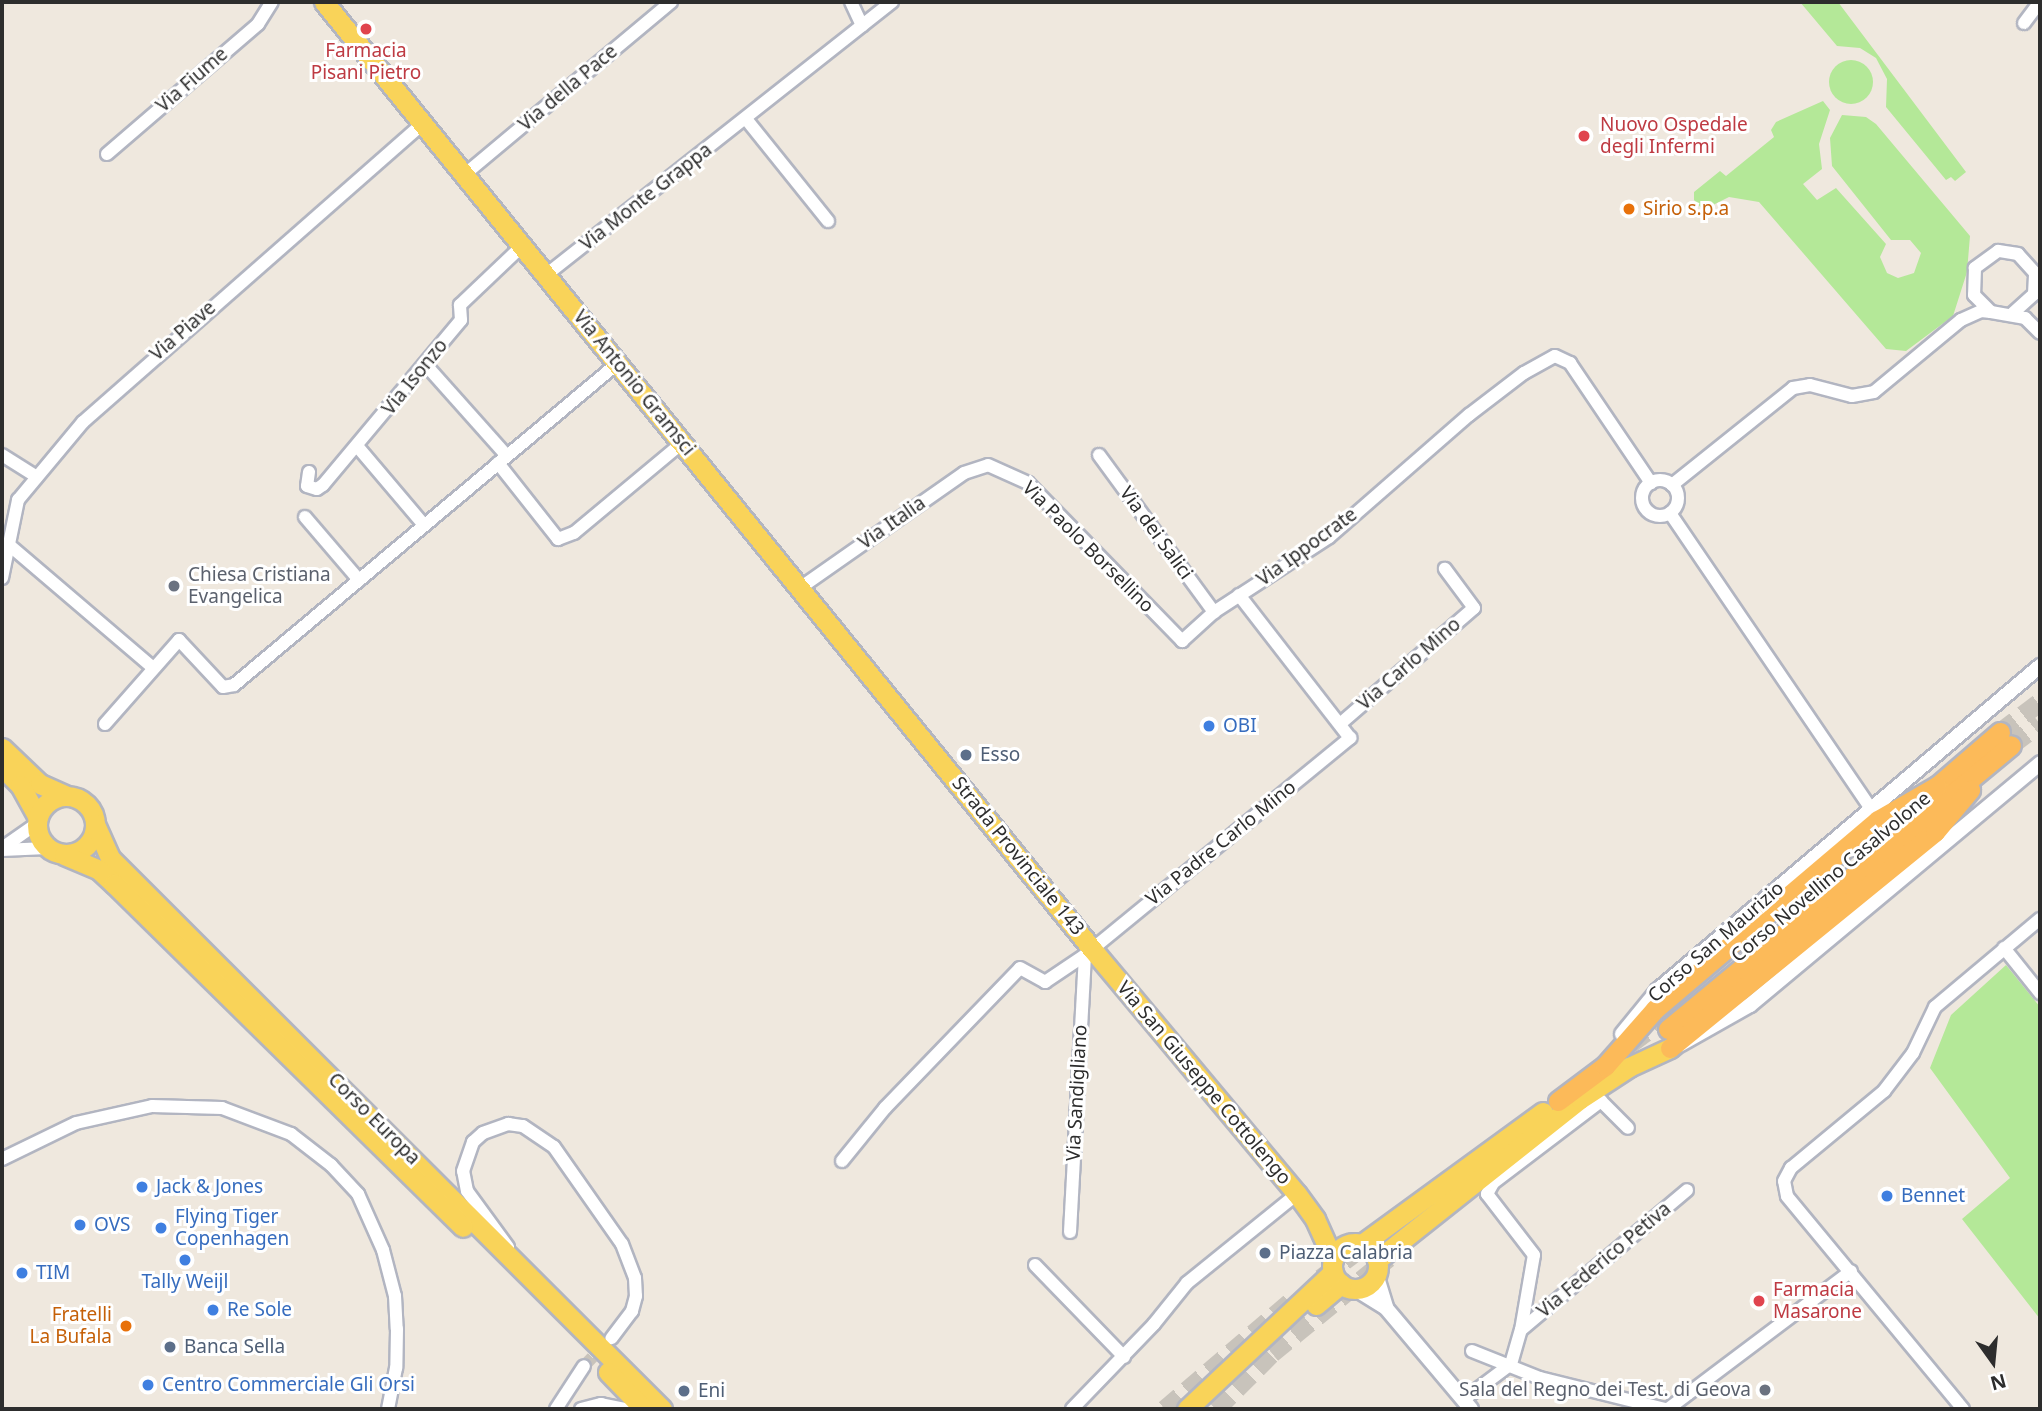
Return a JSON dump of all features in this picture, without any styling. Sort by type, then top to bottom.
[{"type":"highway","name":"Corso Novellino Casalvolone","points":[[2006,738],[1978,773],[1666,1033],[1937,786],[2006,738]]},
{"type":"highway","points":[[1558,1101],[1605,1066],[1655,1009],[1878,820],[1937,786]]},
{"type":"main road","name":"Via Antonio Gramsci","points":[[324,2],[944,764]]},
{"type":"main road","points":[[2,748],[40,784],[89,807],[96,824],[83,849],[55,851],[35,814],[2,767]]},
{"type":"main road","name":"Strada Provinciale 143","points":[[944,764],[1089,952]]},
{"type":"main road","points":[[35,814],[48,801],[65,795]]},
{"type":"main road","name":"Corso Europa","points":[[96,824],[110,858],[662,1409]]},
{"type":"main road","name":"Corso Europa","points":[[55,851],[93,866],[114,884],[645,1409]]},
{"type":"main road","name":"Via San Giuseppe Cottolengo","points":[[1089,952],[1297,1194],[1315,1219],[1340,1276]]},
{"type":"main road","points":[[1340,1276],[1367,1285],[1377,1267],[1580,1099],[1629,1067],[1666,1033]]},
{"type":"main road","name":"Corso San Maurizio","points":[[1340,1276],[1357,1243],[1558,1101]]},
{"type":"main road","name":"Via San Giuseppe Cottolengo","points":[[1315,1219],[1357,1243],[1377,1267]]},
{"type":"main road","points":[[1187,1409],[1340,1276]]},
{"type":"main road","points":[[1205,1409],[1340,1276]]},
{"type":"street","name":"Via Fiume","points":[[107,154],[258,24],[272,2]]},
{"type":"street","name":"Via della Pace","points":[[464,175],[671,2]]},
{"type":"street","points":[[851,2],[862,26]]},
{"type":"street","name":"Via Monte Grappa","points":[[545,275],[892,2]]},
{"type":"street","points":[[2024,23],[2040,2]]},
{"type":"street","points":[[746,119],[828,221]]},
{"type":"street","name":"Via Piave","points":[[2,578],[18,500],[119,388],[422,124]]},
{"type":"street","name":"Via Isonzo","points":[[309,472],[307,486],[317,489],[357,446],[461,320],[460,305],[522,246]]},
{"type":"street","points":[[1672,485],[1678,503],[1670,513],[1657,516],[1646,508],[1643,494],[1651,483],[1672,485],[1793,388],[1810,385],[1864,395],[1898,374],[1961,320],[1982,311],[2013,313],[2037,300],[2033,269],[2027,260],[2008,250],[1980,260],[1972,277],[1974,295],[1961,320]]},
{"type":"street","points":[[1974,295],[1991,312]]},
{"type":"street","points":[[2013,313],[2040,333]]},
{"type":"street","name":"Via Ippocrate","points":[[1182,641],[1214,612],[1329,537],[1429,449],[1544,360],[1564,359],[1651,483]]},
{"type":"street","points":[[105,724],[170,647],[182,640],[228,688],[618,363]]},
{"type":"street","points":[[425,364],[503,459],[558,538],[574,533],[682,443]]},
{"type":"street","points":[[357,446],[424,525]]},
{"type":"street","points":[[2,455],[37,477]]},
{"type":"street","name":"Via dei Salici","points":[[1099,455],[1214,612]]},
{"type":"street","name":"Via Italia","points":[[800,588],[964,473],[988,465]]},
{"type":"street","name":"Via Paolo Borsellino","points":[[988,465],[1027,483],[1182,641]]},
{"type":"street","points":[[1670,513],[1871,809]]},
{"type":"street","points":[[305,517],[359,580]]},
{"type":"street","points":[[8,544],[153,668]]},
{"type":"street","name":"Via Carlo Mino","points":[[1340,724],[1474,608],[1445,569]]},
{"type":"street","points":[[1239,595],[1340,724]]},
{"type":"street","name":"Corso San Maurizio","points":[[1558,1101],[1569,1085],[1610,1052],[1658,990],[2040,666]]},
{"type":"street","name":"Via Padre Carlo Mino","points":[[842,1161],[885,1108],[1020,968],[1045,982],[1089,952],[1350,738],[1340,724]]},
{"type":"street","points":[[1666,1033],[1697,1039],[1750,1005],[2040,763]]},
{"type":"street","points":[[2,849],[35,814]]},
{"type":"street","points":[[2,849],[55,851]]},
{"type":"street","points":[[1963,1409],[1787,1196],[1784,1181],[1791,1168],[1884,1091],[1913,1053],[1935,1007],[2040,919]]},
{"type":"street","points":[[2004,948],[2040,993]]},
{"type":"street","name":"Via Sandigliano","points":[[1070,1232],[1089,952]]},
{"type":"street","name":"Via Federico Petiva","points":[[1511,1363],[1521,1331],[1534,1255],[1487,1194],[1493,1183],[1601,1101],[1628,1128]]},
{"type":"street","points":[[2,1159],[76,1123],[152,1106],[222,1108],[291,1134],[331,1165],[358,1194],[383,1250],[395,1296],[397,1329],[396,1368],[388,1409]]},
{"type":"street","points":[[520,1265],[475,1203],[464,1180],[464,1161],[473,1142],[483,1133],[508,1124],[523,1126],[554,1147],[622,1244],[635,1278],[636,1296],[632,1311],[612,1338]]},
{"type":"street","name":"Via Federico Petiva","points":[[1521,1331],[1687,1190]]},
{"type":"street","points":[[1072,1409],[1124,1357],[1187,1283],[1297,1194]]},
{"type":"street","points":[[1035,1265],[1124,1357]]},
{"type":"street","points":[[1377,1267],[1387,1308]]},
{"type":"street","points":[[1472,1351],[1511,1363],[1540,1378],[1667,1409],[1851,1271]]},
{"type":"street","points":[[1340,1276],[1387,1308],[1467,1405],[1511,1363]]},
{"type":"street","points":[[556,1409],[584,1366]]},
{"type":"street","points":[[581,1409],[601,1404],[624,1409]]},
{"type":"green space","points":[[1800,2],[1838,2],[1966,172],[1955,181],[1951,177],[1946,180],[1886,107],[1887,79],[1876,58],[1860,48],[1837,46]]},
{"type":"green space","points":[[1851,60],[1866,67],[1873,82],[1866,97],[1851,104],[1836,97],[1829,82],[1836,67]]},
{"type":"green space","points":[[1823,101],[1830,110],[1819,144],[1822,169],[1803,184],[1817,200],[1836,188],[1886,244],[1880,257],[1887,273],[1898,278],[1914,273],[1921,253],[1910,240],[1891,240],[1832,166],[1830,138],[1842,115],[1866,117],[1876,124],[1970,236],[1967,272],[1953,316],[1906,351],[1886,349],[1759,202],[1729,197],[1703,210],[1694,200],[1694,192],[1720,171],[1726,176],[1774,137],[1771,130],[1776,122]]},
{"type":"green space","points":[[2006,965],[2040,1007],[2040,1319],[1962,1219],[2010,1178],[1930,1068],[1951,1015]]},
{"type":"tunnel","points":[[2000,732],[2040,702]]},
{"type":"tunnel","points":[[2011,745],[2040,723]]},
{"type":"tunnel","points":[[1630,1044],[1660,1021]]},
{"type":"tunnel","points":[[1321,1278],[1378,1235]]},
{"type":"tunnel","points":[[1216,1409],[1272,1353],[1388,1258]]},
{"type":"tunnel","points":[[1165,1409],[1294,1299]]},
{"type":"tunnel","points":[[584,1366],[606,1343]]},
{"type":"place","name":"Farmacia Pisani Pietro","points":[[366,29]]},
{"type":"place","name":"Nuovo Ospedale degli Infermi","points":[[1584,136]]},
{"type":"place","name":"Sirio s.p.a","points":[[1629,209]]},
{"type":"place","name":"Chiesa Cristiana Evangelica","points":[[174,586]]},
{"type":"place","name":"OBI","points":[[1209,726]]},
{"type":"place","name":"Esso","points":[[966,755]]},
{"type":"place","name":"Jack & Jones","points":[[142,1187]]},
{"type":"place","name":"Bennet","points":[[1887,1196]]},
{"type":"place","name":"OVS","points":[[80,1225]]},
{"type":"place","name":"Flying Tiger Copenhagen","points":[[161,1228]]},
{"type":"place","name":"Piazza Calabria","points":[[1265,1253]]},
{"type":"place","name":"Tally Weijl","points":[[185,1260]]},
{"type":"place","name":"TIM","points":[[22,1273]]},
{"type":"place","name":"Farmacia Masarone","points":[[1759,1301]]},
{"type":"place","name":"Re Sole","points":[[213,1310]]},
{"type":"place","name":"Fratelli La Bufala","points":[[126,1326]]},
{"type":"place","name":"Banca Sella","points":[[170,1347]]},
{"type":"place","name":"Centro Commerciale Gli Orsi","points":[[148,1385]]},
{"type":"place","name":"Sala del Regno dei Test. di Geova","points":[[1765,1390]]},
{"type":"place","name":"Eni","points":[[684,1391]]}]
